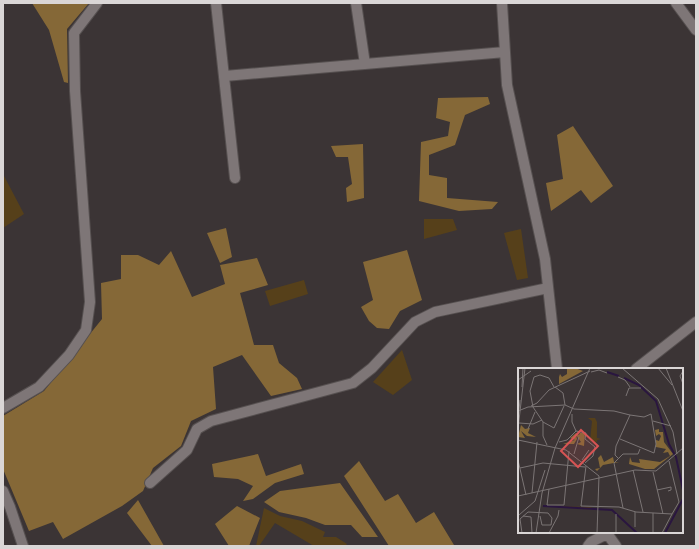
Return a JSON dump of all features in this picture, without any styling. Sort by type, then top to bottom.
[{"type":"street","points":[[3,408],[39,387],[69,355],[86,330],[90,302],[74,91],[74,33],[97,3]]},
{"type":"street","points":[[216,3],[235,178]]},
{"type":"street","points":[[356,3],[365,64]]},
{"type":"street","points":[[502,3],[507,85],[545,259],[557,368]]},
{"type":"street","points":[[676,3],[696,30]]},
{"type":"street","points":[[225,76],[505,52]]},
{"type":"street","points":[[150,483],[187,450],[197,429],[211,421],[352,383],[372,368],[415,322],[435,312],[548,288]]},
{"type":"street","points":[[637,368],[696,322]]},
{"type":"street","points":[[3,491],[23,546]]},
{"type":"street","points":[[588,546],[591,542],[607,533],[616,546]]},
{"type":"shaded area","points":[[32,3],[89,3],[67,29],[68,83],[64,82],[49,30]]},
{"type":"shaded area","points":[[488,97],[490,104],[465,115],[455,145],[429,155],[429,175],[447,178],[447,198],[498,202],[492,209],[459,211],[419,201],[421,142],[448,136],[450,122],[436,118],[438,98]]},
{"type":"shaded area","points":[[573,126],[613,186],[591,203],[581,190],[551,211],[546,183],[563,179],[557,135]]},
{"type":"shaded area","points":[[363,144],[364,198],[347,202],[346,188],[352,184],[348,157],[336,157],[331,146]]},
{"type":"shaded area","points":[[3,174],[24,214],[3,228]]},
{"type":"shaded area","points":[[424,219],[453,219],[457,230],[424,239]]},
{"type":"shaded area","points":[[226,228],[232,257],[220,263],[207,233]]},
{"type":"shaded area","points":[[521,229],[528,278],[517,280],[504,233]]},
{"type":"shaded area","points":[[407,250],[422,300],[400,311],[389,329],[377,328],[369,321],[361,307],[373,300],[363,262]]},
{"type":"shaded area","points":[[171,251],[192,297],[225,284],[220,265],[257,258],[268,285],[240,293],[254,345],[273,345],[279,363],[297,378],[302,389],[271,396],[242,355],[213,367],[216,409],[191,421],[181,446],[153,468],[143,491],[122,506],[63,539],[53,522],[29,531],[3,469],[3,416],[44,391],[102,319],[101,283],[121,279],[121,255],[138,255],[159,265]]},
{"type":"shaded area","points":[[304,280],[308,294],[270,306],[265,291]]},
{"type":"shaded area","points":[[402,350],[412,380],[393,395],[373,382]]},
{"type":"shaded area","points":[[258,454],[266,476],[301,464],[304,474],[275,483],[253,499],[243,501],[253,486],[238,479],[214,477],[212,464]]},
{"type":"shaded area","points":[[359,461],[385,501],[398,494],[416,523],[434,512],[454,545],[389,546],[344,476]]},
{"type":"shaded area","points":[[340,483],[378,537],[362,537],[351,525],[325,525],[306,518],[279,512],[264,502],[280,491]]},
{"type":"shaded area","points":[[138,500],[164,546],[152,546],[127,513]]},
{"type":"shaded area","points":[[237,506],[260,518],[249,546],[229,546],[215,524]]},
{"type":"shaded area","points":[[264,508],[280,516],[302,521],[325,532],[323,537],[336,537],[347,544],[345,546],[314,546],[275,523],[259,546],[256,546]]}]
